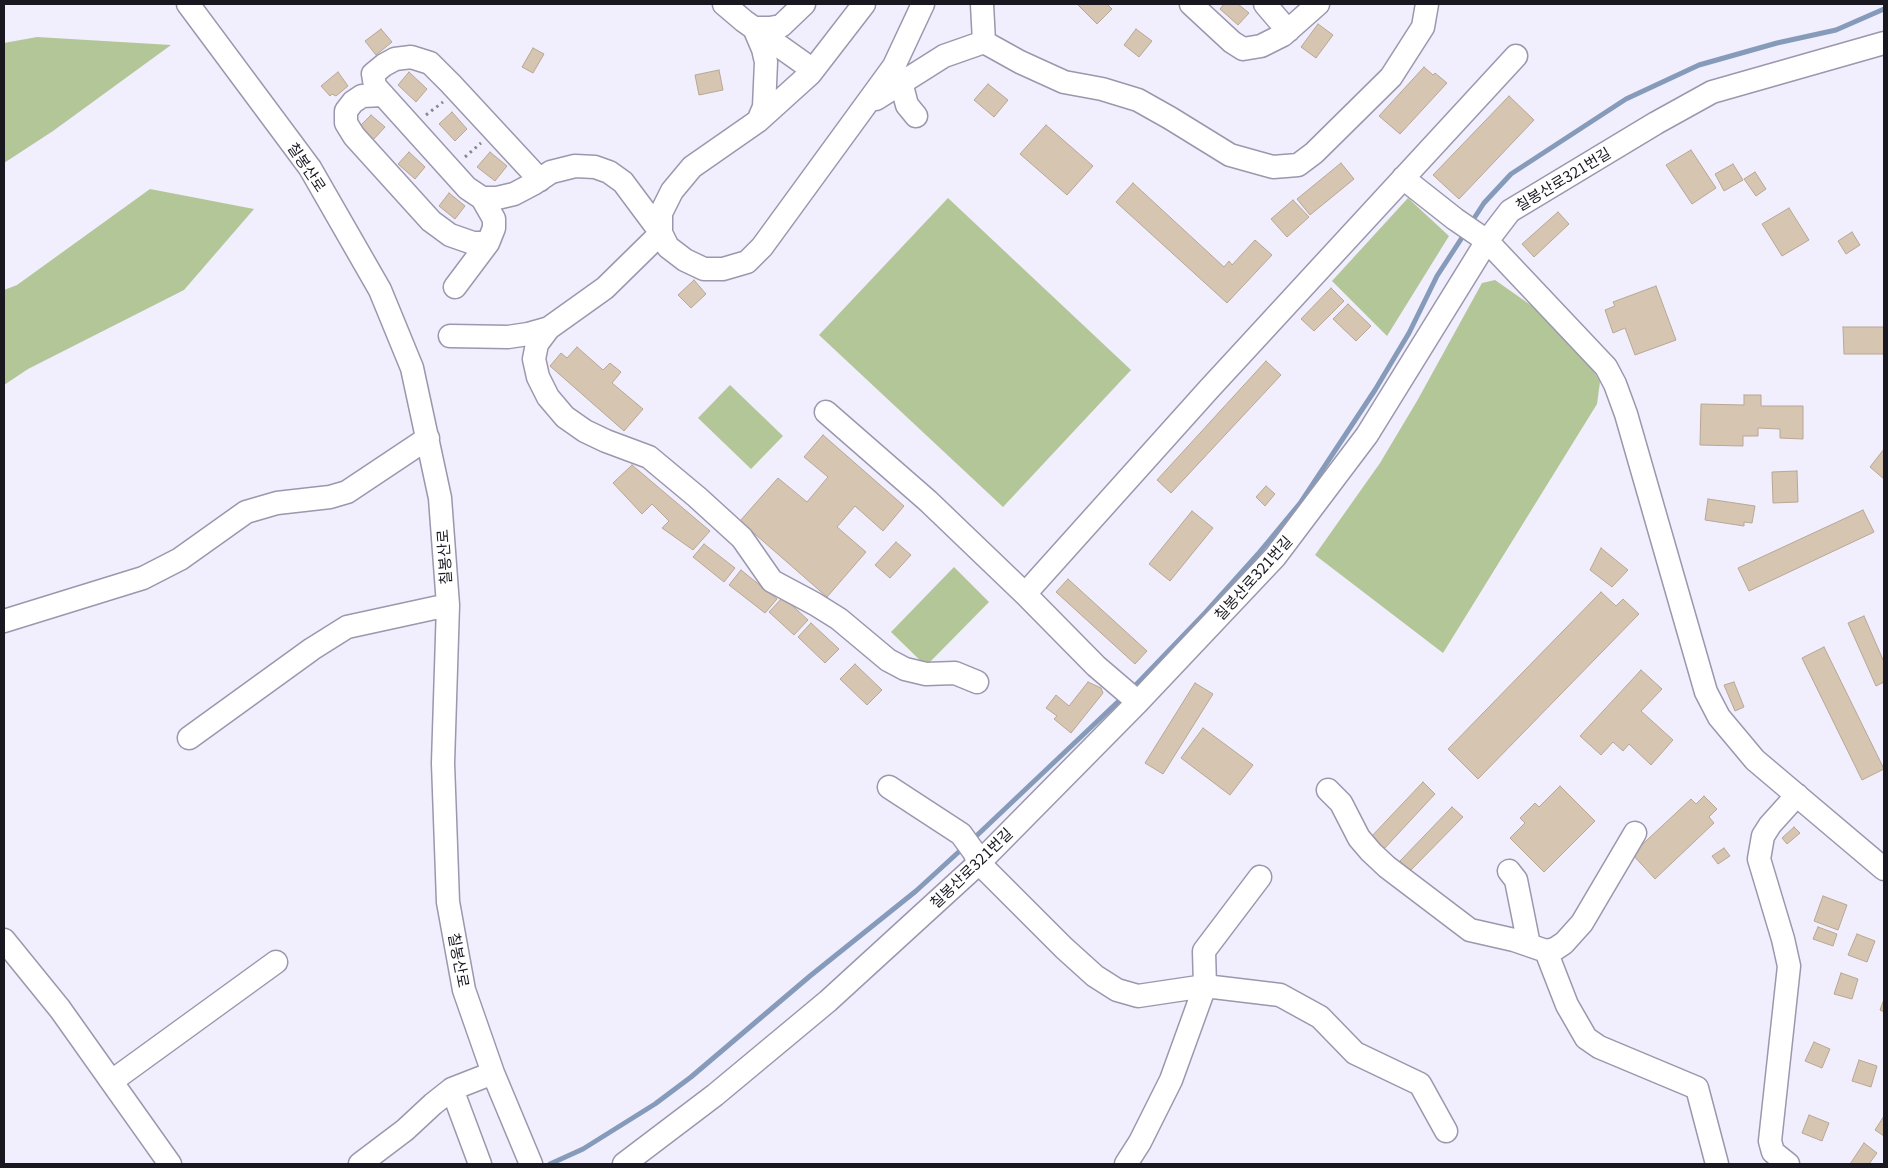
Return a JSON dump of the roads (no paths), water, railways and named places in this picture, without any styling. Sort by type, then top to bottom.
[{"type":"street","name":"칠봉산로","points":[[188,4],[310,168],[380,290],[412,368],[440,498],[448,605],[443,763],[448,902],[464,990],[493,1074],[531,1164]]},
{"type":"street","points":[[724,4],[813,70]]},
{"type":"street","points":[[754,28],[781,26],[804,4]]},
{"type":"street","points":[[864,4],[813,70],[784,99],[758,121],[692,167],[672,192],[661,213],[661,233],[605,288],[549,328],[537,344],[534,359],[538,377],[548,397],[565,417],[606,441],[649,457],[698,497],[742,538],[772,581],[839,619],[888,660],[905,669],[926,674],[955,673],[977,682]]},
{"type":"street","points":[[482,198],[497,198],[514,194],[551,172],[575,166],[594,167],[609,172],[623,182],[661,233],[668,246],[684,260],[704,269],[723,269],[747,262],[762,247],[894,66],[923,4]]},
{"type":"street","points":[[982,4],[984,42]]},
{"type":"street","points":[[1191,4],[1232,42],[1243,49],[1261,46],[1283,35],[1318,4]]},
{"type":"street","points":[[1265,4],[1288,31]]},
{"type":"street","points":[[864,106],[944,56],[984,42],[1020,62],[1064,82],[1138,100],[1230,155],[1273,167],[1298,165],[1314,153],[1391,77],[1423,27],[1427,4]]},
{"type":"street","points":[[754,28],[766,62],[764,107],[758,121]]},
{"type":"street","name":"칠봉산로321번길","points":[[624,1164],[715,1095],[828,1001],[1138,702],[1275,557],[1367,435],[1487,241],[1510,211],[1656,123],[1712,92],[1884,43]]},
{"type":"street","points":[[455,287],[488,243],[494,228],[494,219],[482,198],[467,188],[375,86],[373,74],[394,59],[411,56],[430,63],[540,180]]},
{"type":"street","points":[[1025,594],[1516,56]]},
{"type":"street","points":[[901,82],[906,105],[916,116]]},
{"type":"street","points":[[383,95],[362,96],[353,102],[346,111],[346,123],[354,136],[431,221],[450,235],[473,243],[488,243]]},
{"type":"street","points":[[1403,178],[1455,219],[1487,241],[1606,367],[1615,384],[1626,414],[1706,692],[1720,717],[1755,760],[1884,869]]},
{"type":"street","points":[[450,336],[508,337],[549,328]]},
{"type":"street","points":[[826,412],[928,501],[1116,684],[1138,702]]},
{"type":"street","points":[[4,622],[143,578],[180,559],[246,512],[277,503],[330,497],[348,492],[428,438]]},
{"type":"street","points":[[190,738],[312,649],[347,627],[448,605]]},
{"type":"street","points":[[888,787],[961,834],[976,857],[1064,948],[1095,976],[1117,990],[1138,996],[1205,986],[1280,995],[1320,1016],[1356,1053],[1420,1084],[1446,1131]]},
{"type":"street","points":[[1328,790],[1341,803],[1359,838],[1386,868],[1470,930],[1514,940],[1538,948],[1555,949],[1564,943],[1582,923],[1635,833]]},
{"type":"street","points":[[1788,1164],[1773,1152],[1770,1142],[1790,966],[1759,858],[1763,836],[1797,795]]},
{"type":"street","points":[[1509,871],[1516,880],[1538,948],[1586,1038],[1599,1047],[1697,1088],[1718,1164]]},
{"type":"street","points":[[1126,1164],[1140,1142],[1171,1080],[1205,986],[1204,951],[1260,877]]},
{"type":"street","points":[[4,940],[60,1009],[170,1164]]},
{"type":"street","points":[[112,1081],[276,962]]},
{"type":"street","points":[[360,1164],[405,1130],[452,1089],[493,1074]]},
{"type":"street","points":[[452,1089],[480,1164]]},
{"type":"waterway","points":[[1471,223],[1484,203],[1511,174],[1626,99],[1699,65],[1777,43],[1836,30],[1884,9]]},
{"type":"waterway","points":[[1131,690],[1205,613],[1301,502],[1375,390],[1409,333],[1437,276],[1465,233]]},
{"type":"waterway","points":[[971,841],[1123,697]]},
{"type":"waterway","points":[[550,1164],[583,1149],[655,1104],[691,1077],[810,976],[916,891],[963,848]]}]
